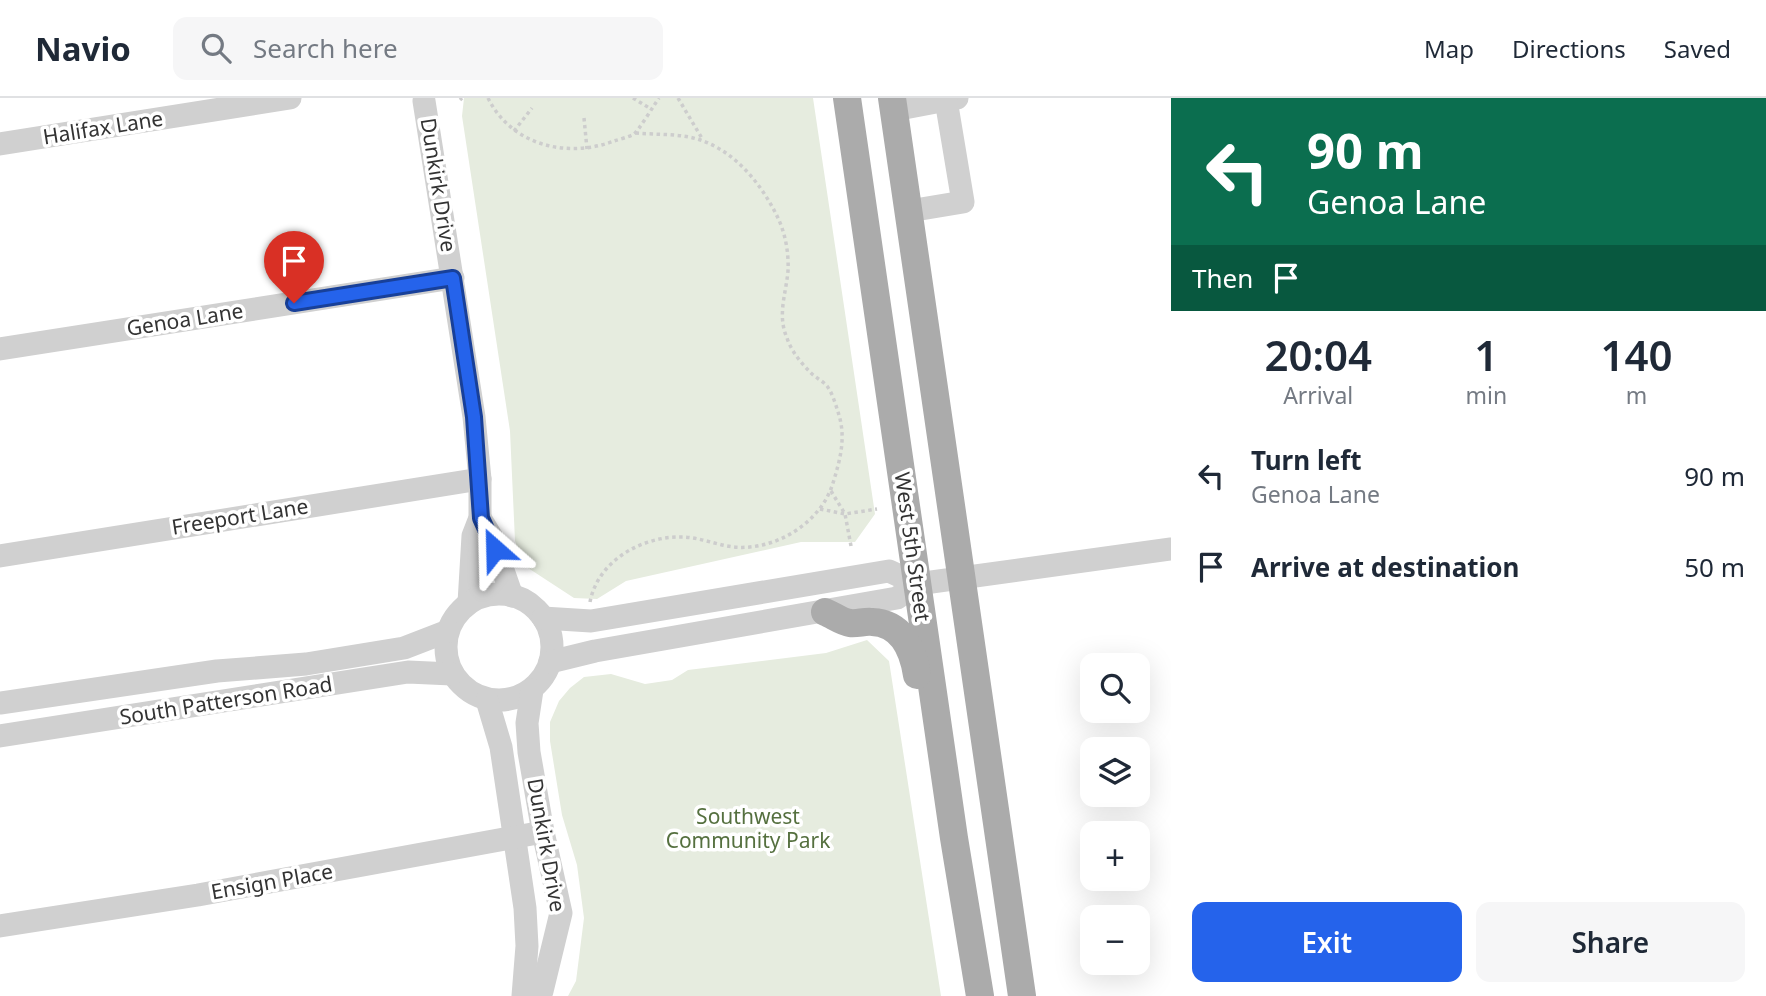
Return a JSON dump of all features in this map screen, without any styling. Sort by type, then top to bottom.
[{"type":"main road","name":"West 5th Street","points":[[847,98],[954,838],[980,996]]},
{"type":"main road","points":[[893,104],[964,579],[1022,996]]},
{"type":"main road","points":[[825,612],[849,623],[873,622],[894,628],[907,641],[914,656],[918,685],[936,706]]},
{"type":"street","name":"Halifax Lane","points":[[0,144],[290,98]]},
{"type":"street","name":"Dunkirk Drive","points":[[422,99],[453,278],[474,417],[480,479],[481,518],[473,536],[469,603]]},
{"type":"street","points":[[893,104],[952,99],[963,202],[909,211]]},
{"type":"street","name":"Genoa Lane","points":[[0,349],[453,278]]},
{"type":"street","name":"Freeport Lane","points":[[0,556],[480,479]]},
{"type":"street","name":"Dunkirk Drive","points":[[481,518],[491,536],[512,596]]},
{"type":"street","points":[[550,662],[595,651],[897,598],[917,584],[1171,549]]},
{"type":"street","points":[[543,618],[591,621],[889,572],[917,584]]},
{"type":"street","points":[[490,595],[512,596],[524,600],[543,618],[551,639],[550,662],[543,677],[532,690],[518,698],[487,700],[461,686],[453,674],[446,646],[448,631],[456,615],[469,603],[490,595]]},
{"type":"street","name":"South Patterson Road","points":[[0,703],[217,671],[306,664],[404,648],[448,631]]},
{"type":"street","name":"South Patterson Road","points":[[0,736],[408,672],[453,674]]},
{"type":"street","name":"Dunkirk Drive","points":[[532,690],[527,723],[528,743],[543,832],[561,913],[542,991],[536,996]]},
{"type":"street","name":"Dunkirk Drive","points":[[487,700],[501,747],[525,908],[527,946],[523,996]]},
{"type":"street","name":"Ensign Place","points":[[0,926],[198,895],[543,832]]},
{"type":"path","points":[[488,98],[514,131],[533,142],[559,149],[587,149],[635,133],[703,140]]},
{"type":"path","points":[[633,98],[651,109]]},
{"type":"path","points":[[635,133],[659,98]]},
{"type":"path","points":[[590,606],[592,592],[608,566],[638,545],[677,537],[732,547],[761,545],[792,533],[820,509],[831,491],[843,442],[840,420],[827,385],[811,373],[787,340],[782,322],[788,257],[779,220],[755,180],[738,163],[703,140],[678,98]]},
{"type":"path","points":[[514,131],[532,108]]},
{"type":"path","points":[[584,118],[587,149]]},
{"type":"path","points":[[831,491],[845,514],[851,546]]},
{"type":"path","points":[[820,509],[845,514],[877,509]]},
{"type":"green space","points":[[464,98],[813,98],[875,514],[855,542],[801,542],[626,581],[597,599],[574,598],[525,566],[515,541],[510,431],[462,116]]},
{"type":"green space","name":"Southwest Community Park","points":[[867,640],[889,661],[941,996],[568,996],[576,981],[584,918],[577,865],[562,815],[550,741],[550,722],[559,701],[584,677],[611,674],[645,684],[672,680],[688,670],[826,653]]},
{"type":"route","points":[[294,303],[453,278],[474,417],[481,518],[495,549]]}]
